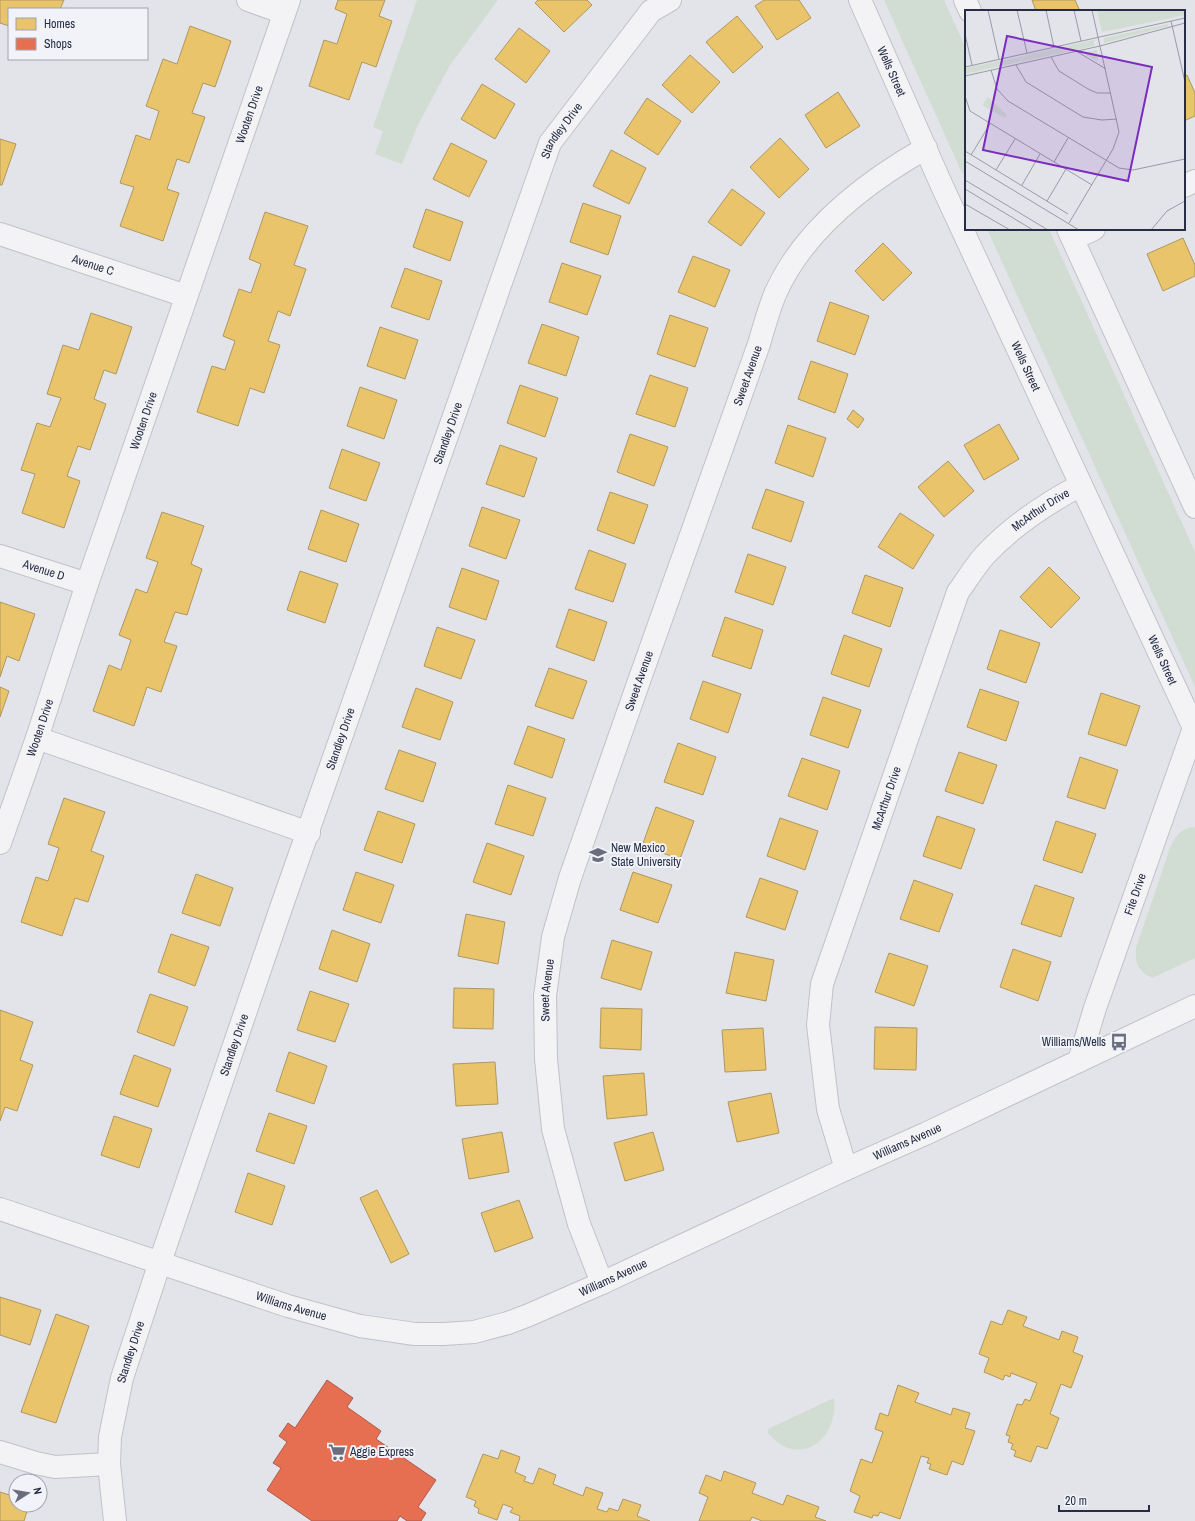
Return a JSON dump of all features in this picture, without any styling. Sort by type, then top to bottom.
[{"type":"street","points":[[248,0],[287,6]]},
{"type":"street","name":"Standley Drive","points":[[115,1521],[110,1464],[110,1437],[122,1378],[160,1262],[280,912],[550,143],[651,11],[670,0]]},
{"type":"street","name":"Wells Street","points":[[860,0],[942,186],[1194,729]]},
{"type":"street","points":[[965,0],[970,10]]},
{"type":"street","name":"Wooten Drive","points":[[0,843],[37,738],[87,584],[287,6]]},
{"type":"street","name":"Sweet Avenue","points":[[602,1283],[579,1224],[554,1129],[546,1059],[545,996],[553,937],[570,878],[638,681],[776,293],[790,265],[804,244],[852,197],[898,164],[926,148]]},
{"type":"street","points":[[1185,186],[1195,181]]},
{"type":"street","points":[[1089,230],[1070,234],[1193,498]]},
{"type":"street","name":"Avenue C","points":[[0,234],[186,296]]},
{"type":"street","name":"McArthur Drive","points":[[846,1169],[828,1109],[818,1025],[822,984],[958,592],[984,556],[1015,526],[1052,500],[1081,484]]},
{"type":"street","name":"Avenue D","points":[[0,556],[87,584]]},
{"type":"street","name":"Fite Drive","points":[[1079,1061],[1095,1008],[1194,729]]},
{"type":"street","points":[[37,738],[309,833]]},
{"type":"street","name":"Williams Avenue","points":[[0,1209],[288,1306],[360,1326],[415,1334],[474,1332],[508,1323],[529,1315],[602,1283],[846,1169],[925,1134],[1195,1006]]},
{"type":"street","points":[[0,1452],[55,1467],[110,1464]]},
{"type":"shaded area","points":[[417,0],[498,0],[450,65],[418,125],[402,164],[375,154],[383,131],[373,127]]},
{"type":"shaded area","points":[[884,0],[944,0],[965,47],[965,174],[962,173]]},
{"type":"shaded area","points":[[987,230],[1049,230],[1195,552],[1195,687]]},
{"type":"shaded area","points":[[1195,827],[1195,958],[1152,978],[1143,973],[1138,966],[1136,948],[1171,845],[1180,832]]},
{"type":"shaded area","points":[[834,1398],[834,1413],[830,1426],[823,1437],[814,1445],[803,1449],[792,1449],[780,1444],[768,1433],[768,1429]]},
{"type":"building: Homes","points":[[0,0],[64,0],[60,8],[8,8],[8,26],[0,23]]},
{"type":"building: Homes","points":[[338,0],[385,0],[379,16],[392,21],[376,67],[362,62],[349,100],[309,86],[324,40],[337,44],[347,14],[335,9]]},
{"type":"building: Homes","points":[[538,0],[587,0],[592,5],[564,32],[535,3]]},
{"type":"building: Homes","points":[[764,0],[799,0],[811,18],[777,40],[755,6]]},
{"type":"building: Homes","points":[[1032,0],[1075,0],[1080,10],[1036,10]]},
{"type":"building: Homes","points":[[737,16],[763,47],[733,73],[706,42]]},
{"type":"building: Homes","points":[[190,26],[231,41],[215,87],[203,83],[192,113],[205,117],[189,163],[177,159],[167,189],[179,193],[163,241],[120,226],[134,187],[120,183],[136,135],[150,140],[159,111],[146,106],[163,59],[177,64]]},
{"type":"building: Homes","points":[[519,28],[550,51],[526,83],[495,59]]},
{"type":"building: Homes","points":[[690,55],[720,82],[692,113],[662,85]]},
{"type":"building: Homes","points":[[1187,75],[1195,93],[1195,116],[1185,121],[1185,76]]},
{"type":"building: Homes","points":[[482,84],[515,104],[495,139],[461,119]]},
{"type":"building: Homes","points":[[838,92],[860,126],[826,148],[805,115]]},
{"type":"building: Homes","points":[[647,98],[681,121],[658,155],[624,133]]},
{"type":"building: Homes","points":[[780,138],[809,169],[779,198],[750,167]]},
{"type":"building: Homes","points":[[0,139],[16,144],[2,185],[0,185]]},
{"type":"building: Homes","points":[[451,143],[487,161],[469,197],[433,179]]},
{"type":"building: Homes","points":[[611,150],[646,168],[629,204],[593,186]]},
{"type":"building: Homes","points":[[732,189],[765,213],[741,246],[708,222]]},
{"type":"building: Homes","points":[[583,203],[621,216],[608,255],[570,242]]},
{"type":"building: Homes","points":[[426,209],[463,222],[450,261],[413,247]]},
{"type":"building: Homes","points":[[265,212],[308,226],[294,265],[306,269],[290,316],[278,311],[268,341],[280,345],[264,393],[250,388],[238,426],[197,412],[212,366],[225,370],[235,341],[223,336],[239,289],[251,293],[261,264],[249,259]]},
{"type":"building: Homes","points":[[1183,238],[1195,265],[1195,276],[1163,291],[1147,254]]},
{"type":"building: Homes","points":[[883,243],[912,273],[883,301],[855,271]]},
{"type":"building: Homes","points":[[693,256],[730,270],[715,307],[678,292]]},
{"type":"building: Homes","points":[[562,263],[601,276],[587,315],[549,302]]},
{"type":"building: Homes","points":[[405,268],[442,281],[429,320],[391,307]]},
{"type":"building: Homes","points":[[830,302],[869,316],[855,355],[817,341]]},
{"type":"building: Homes","points":[[91,313],[132,327],[116,374],[104,370],[94,399],[106,404],[90,450],[78,446],[67,476],[80,481],[64,528],[22,513],[35,474],[21,470],[37,423],[50,427],[61,398],[47,394],[63,345],[79,350]]},
{"type":"building: Homes","points":[[670,315],[708,328],[695,367],[657,354]]},
{"type":"building: Homes","points":[[542,324],[579,337],[566,376],[528,363]]},
{"type":"building: Homes","points":[[380,327],[418,340],[405,379],[367,366]]},
{"type":"building: Homes","points":[[811,361],[848,374],[835,413],[798,399]]},
{"type":"building: Homes","points":[[650,375],[688,388],[675,427],[636,414]]},
{"type":"building: Homes","points":[[520,385],[558,398],[545,437],[507,423]]},
{"type":"building: Homes","points":[[360,387],[397,400],[384,439],[347,426]]},
{"type":"building: Homes","points":[[853,410],[864,419],[858,428],[847,419]]},
{"type":"building: Homes","points":[[999,424],[1019,459],[984,480],[964,445]]},
{"type":"building: Homes","points":[[788,425],[826,438],[813,477],[775,463]]},
{"type":"building: Homes","points":[[630,434],[668,447],[654,486],[617,472]]},
{"type":"building: Homes","points":[[500,445],[537,458],[524,497],[486,484]]},
{"type":"building: Homes","points":[[342,449],[380,463],[366,501],[329,488]]},
{"type":"building: Homes","points":[[948,461],[974,491],[944,517],[918,487]]},
{"type":"building: Homes","points":[[766,489],[804,502],[791,542],[752,528]]},
{"type":"building: Homes","points":[[610,492],[648,505],[634,544],[597,530]]},
{"type":"building: Homes","points":[[482,507],[520,520],[506,559],[469,546]]},
{"type":"building: Homes","points":[[321,510],[359,524],[346,562],[308,549]]},
{"type":"building: Homes","points":[[162,512],[204,526],[191,564],[202,569],[187,615],[175,612],[164,642],[177,646],[161,692],[147,687],[134,726],[93,711],[109,665],[121,670],[131,640],[119,635],[136,589],[147,593],[158,562],[146,558]]},
{"type":"building: Homes","points":[[900,513],[934,535],[913,569],[878,547]]},
{"type":"building: Homes","points":[[589,550],[626,564],[613,602],[575,589]]},
{"type":"building: Homes","points":[[748,554],[786,567],[773,605],[735,592]]},
{"type":"building: Homes","points":[[1049,567],[1080,598],[1051,628],[1020,597]]},
{"type":"building: Homes","points":[[462,568],[499,581],[486,620],[449,607]]},
{"type":"building: Homes","points":[[300,571],[338,584],[325,623],[287,610]]},
{"type":"building: Homes","points":[[865,575],[903,588],[890,627],[852,613]]},
{"type":"building: Homes","points":[[0,602],[35,614],[19,661],[7,656],[0,677]]},
{"type":"building: Homes","points":[[569,609],[607,622],[594,661],[556,647]]},
{"type":"building: Homes","points":[[725,617],[763,630],[751,669],[712,656]]},
{"type":"building: Homes","points":[[437,627],[475,640],[461,679],[424,666]]},
{"type":"building: Homes","points":[[1000,630],[1040,643],[1026,683],[987,669]]},
{"type":"building: Homes","points":[[844,635],[882,649],[869,687],[831,674]]},
{"type":"building: Homes","points":[[549,668],[587,681],[573,719],[535,706]]},
{"type":"building: Homes","points":[[703,681],[741,694],[728,733],[690,719]]},
{"type":"building: Homes","points":[[0,687],[9,691],[0,717]]},
{"type":"building: Homes","points":[[416,688],[453,702],[440,740],[402,727]]},
{"type":"building: Homes","points":[[980,689],[1019,702],[1006,741],[967,727]]},
{"type":"building: Homes","points":[[1101,693],[1140,706],[1126,746],[1088,734]]},
{"type":"building: Homes","points":[[823,697],[861,710],[848,748],[810,735]]},
{"type":"building: Homes","points":[[528,726],[565,739],[552,778],[514,764]]},
{"type":"building: Homes","points":[[678,743],[716,757],[703,795],[664,782]]},
{"type":"building: Homes","points":[[399,750],[436,763],[423,802],[385,789]]},
{"type":"building: Homes","points":[[959,752],[997,765],[983,804],[945,791]]},
{"type":"building: Homes","points":[[1080,757],[1118,770],[1105,809],[1067,797]]},
{"type":"building: Homes","points":[[802,758],[840,771],[827,810],[788,796]]},
{"type":"building: Homes","points":[[508,785],[546,798],[533,836],[495,824]]},
{"type":"building: Homes","points":[[64,798],[105,812],[91,851],[104,856],[88,902],[75,898],[62,936],[21,922],[36,877],[48,881],[59,848],[48,844]]},
{"type":"building: Homes","points":[[656,807],[694,821],[680,859],[642,846]]},
{"type":"building: Homes","points":[[378,811],[415,824],[402,863],[364,850]]},
{"type":"building: Homes","points":[[937,816],[975,829],[961,869],[923,856]]},
{"type":"building: Homes","points":[[780,818],[818,831],[805,870],[767,856]]},
{"type":"building: Homes","points":[[1056,821],[1096,834],[1082,873],[1043,860]]},
{"type":"building: Homes","points":[[487,843],[524,856],[511,895],[473,882]]},
{"type":"building: Homes","points":[[356,872],[394,885],[381,923],[343,910]]},
{"type":"building: Homes","points":[[633,872],[672,885],[658,923],[620,910]]},
{"type":"building: Homes","points":[[196,874],[233,888],[220,926],[182,913]]},
{"type":"building: Homes","points":[[760,878],[798,891],[785,930],[746,917]]},
{"type":"building: Homes","points":[[914,880],[953,894],[939,932],[900,919]]},
{"type":"building: Homes","points":[[1035,885],[1074,898],[1061,937],[1021,924]]},
{"type":"building: Homes","points":[[466,914],[505,922],[498,964],[458,956]]},
{"type":"building: Homes","points":[[332,930],[370,944],[357,982],[319,969]]},
{"type":"building: Homes","points":[[171,934],[209,947],[195,986],[158,972]]},
{"type":"building: Homes","points":[[612,940],[652,952],[641,990],[601,978]]},
{"type":"building: Homes","points":[[1013,949],[1051,962],[1038,1001],[1000,987]]},
{"type":"building: Homes","points":[[735,952],[774,960],[766,1001],[726,993]]},
{"type":"building: Homes","points":[[889,953],[928,966],[914,1006],[875,992]]},
{"type":"building: Homes","points":[[454,988],[494,989],[493,1029],[453,1028]]},
{"type":"building: Homes","points":[[310,991],[349,1004],[335,1042],[297,1030]]},
{"type":"building: Homes","points":[[150,994],[188,1007],[174,1046],[137,1032]]},
{"type":"building: Homes","points":[[601,1008],[642,1009],[641,1050],[600,1048]]},
{"type":"building: Homes","points":[[0,1010],[33,1022],[20,1060],[33,1065],[17,1111],[5,1107],[0,1121]]},
{"type":"building: Homes","points":[[875,1027],[917,1028],[916,1070],[874,1069]]},
{"type":"building: Homes","points":[[763,1028],[766,1070],[725,1072],[722,1030]]},
{"type":"building: Homes","points":[[289,1052],[327,1066],[314,1104],[276,1091]]},
{"type":"building: Homes","points":[[134,1055],[171,1069],[158,1107],[120,1094]]},
{"type":"building: Homes","points":[[495,1062],[498,1104],[456,1106],[453,1064]]},
{"type":"building: Homes","points":[[644,1073],[647,1115],[607,1119],[603,1076]]},
{"type":"building: Homes","points":[[771,1093],[779,1133],[737,1142],[728,1102]]},
{"type":"building: Homes","points":[[269,1113],[307,1126],[294,1164],[256,1151]]},
{"type":"building: Homes","points":[[114,1116],[152,1129],[139,1168],[101,1155]]},
{"type":"building: Homes","points":[[502,1132],[509,1172],[469,1179],[462,1139]]},
{"type":"building: Homes","points":[[653,1132],[664,1170],[625,1181],[614,1143]]},
{"type":"building: Homes","points":[[248,1173],[285,1186],[272,1225],[235,1212]]},
{"type":"building: Homes","points":[[377,1190],[409,1254],[391,1263],[360,1198]]},
{"type":"building: Homes","points":[[519,1200],[533,1238],[495,1252],[481,1213]]},
{"type":"building: Homes","points":[[0,1297],[41,1310],[30,1345],[0,1335]]},
{"type":"building: Homes","points":[[1008,1310],[1027,1317],[1023,1326],[1059,1340],[1062,1331],[1078,1337],[1073,1352],[1083,1356],[1071,1388],[1061,1384],[1050,1414],[1059,1418],[1047,1449],[1037,1446],[1031,1462],[1014,1456],[1016,1451],[1011,1449],[1013,1444],[1008,1442],[1010,1436],[1006,1435],[1017,1404],[1022,1405],[1025,1399],[1030,1401],[1037,1383],[1011,1373],[1010,1377],[1005,1375],[1003,1380],[984,1372],[989,1358],[979,1354],[991,1321],[1002,1325]]},
{"type":"building: Homes","points":[[56,1314],[89,1326],[56,1423],[21,1412]]},
{"type":"building: Homes","points":[[898,1385],[919,1393],[915,1402],[951,1415],[953,1408],[970,1413],[965,1428],[975,1431],[963,1465],[952,1461],[947,1475],[929,1469],[931,1464],[927,1463],[929,1458],[921,1456],[900,1519],[880,1512],[878,1516],[873,1515],[872,1518],[854,1512],[860,1496],[850,1491],[861,1459],[872,1463],[883,1432],[875,1429],[880,1413],[888,1416]]},
{"type":"building: Homes","points":[[501,1450],[520,1457],[515,1472],[526,1477],[524,1481],[533,1484],[539,1468],[556,1475],[553,1484],[583,1496],[586,1487],[603,1493],[597,1509],[607,1512],[609,1508],[618,1511],[623,1499],[641,1505],[637,1516],[650,1521],[519,1521],[520,1516],[510,1512],[513,1508],[503,1504],[497,1520],[478,1513],[479,1509],[474,1506],[476,1501],[466,1497],[483,1454],[498,1459]]},
{"type":"building: Homes","points":[[724,1471],[756,1483],[752,1493],[783,1505],[787,1495],[819,1507],[815,1517],[826,1521],[762,1521],[752,1517],[750,1521],[699,1521],[708,1497],[699,1493],[706,1475],[721,1481]]},
{"type":"building: Homes","points":[[0,1492],[8,1494],[8,1513],[26,1513],[24,1521],[0,1521]]},
{"type":"building: Shops","name":"Aggie Express","points":[[327,1380],[353,1398],[347,1407],[381,1431],[376,1439],[436,1480],[418,1507],[426,1513],[421,1521],[407,1521],[400,1516],[397,1521],[312,1521],[267,1490],[281,1468],[273,1463],[287,1442],[279,1436],[288,1423],[295,1428]]},
{"type":"place","name":"New Mexico State University","points":[[598,855]]},
{"type":"place","name":"Williams/Wells","points":[[1119,1042]]},
{"type":"place","name":"Aggie Express","points":[[337,1452]]}]
